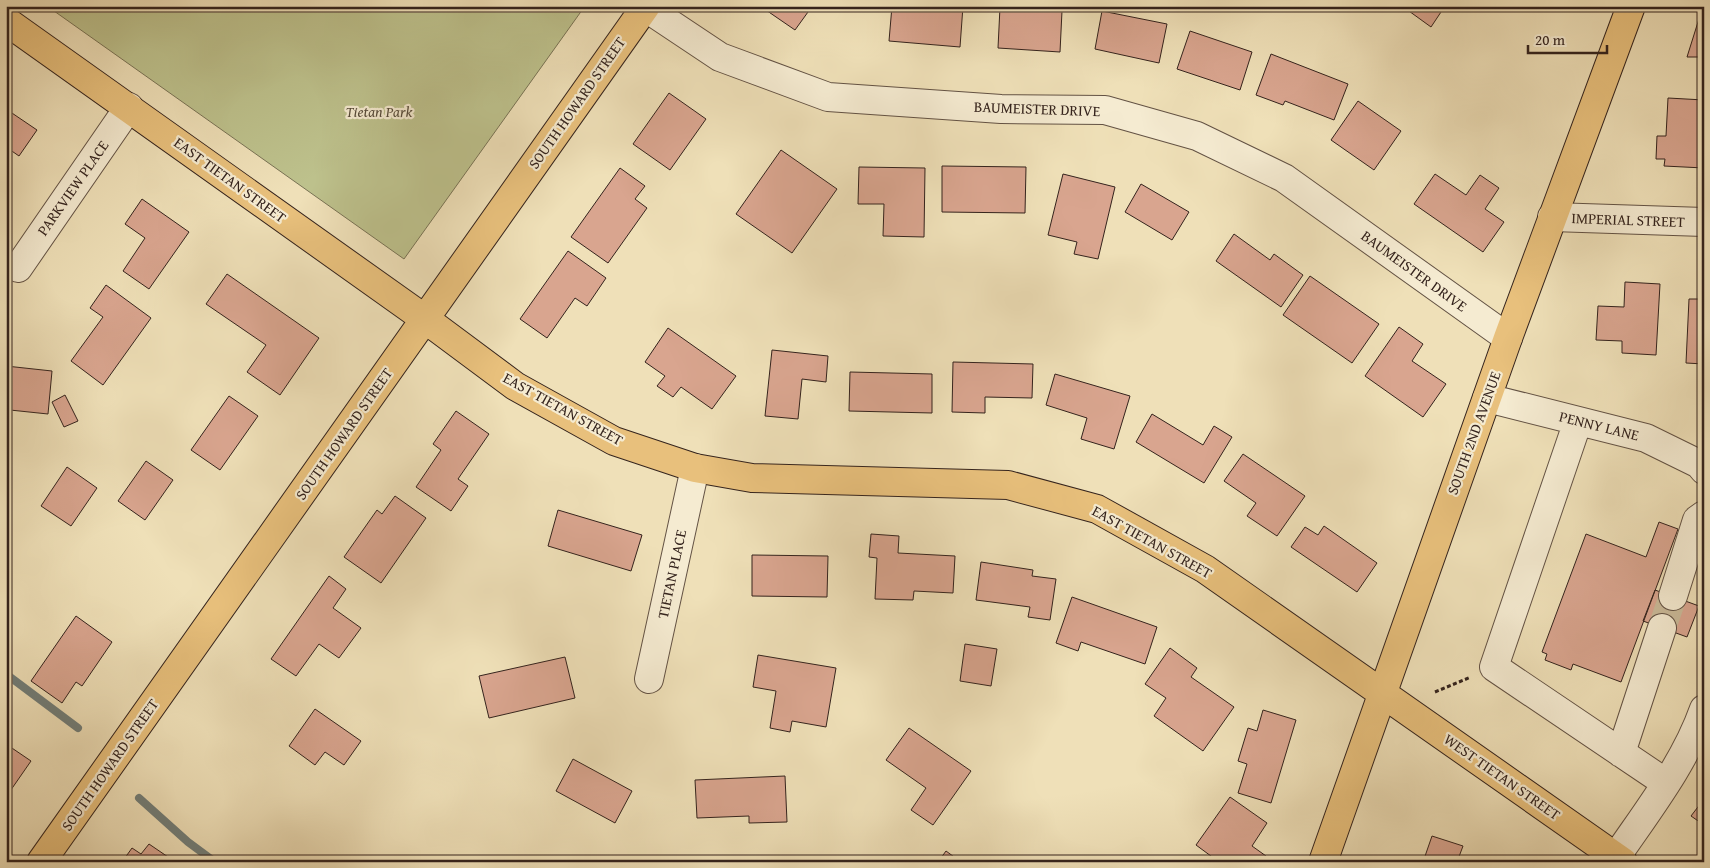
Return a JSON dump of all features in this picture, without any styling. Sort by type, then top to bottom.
[{"type":"main road","name":"SOUTH HOWARD STREET","points":[[42,862],[646,6]]},
{"type":"main road","name":"SOUTH 2ND AVENUE","points":[[1323,862],[1381,693],[1508,338],[1632,6]]},
{"type":"main road","name":"EAST TIETAN STREET","points":[[6,20],[425,319],[515,386],[614,440],[695,468],[752,478],[1008,485],[1097,509],[1204,569],[1381,693]]},
{"type":"main road","name":"WEST TIETAN STREET","points":[[1381,693],[1620,859]]},
{"type":"street","name":"BAUMEISTER DRIVE","points":[[646,6],[720,58],[828,97],[1001,109],[1105,110],[1197,136],[1284,178],[1508,338]]},
{"type":"street","name":"PARKVIEW PLACE","points":[[18,268],[129,107]]},
{"type":"street","name":"IMPERIAL STREET","points":[[1552,217],[1704,222]]},
{"type":"street","name":"PENNY LANE","points":[[1487,398],[1646,438],[1699,464],[1704,470]]},
{"type":"street","points":[[1578,421],[1494,667],[1666,783]]},
{"type":"street","name":"TIETAN PLACE","points":[[649,679],[695,468]]},
{"type":"street","points":[[1672,596],[1697,520],[1704,515]]},
{"type":"street","points":[[1621,753],[1662,628]]},
{"type":"street","points":[[1620,859],[1674,770],[1698,726],[1704,708]]},
{"type":"path","points":[[1435,692],[1494,667]]},
{"type":"green space","name":"Tietan Park","points":[[47,6],[585,6],[404,259]]},
{"type":"building","points":[[760,6],[800,6],[808,12],[795,30]]},
{"type":"building","points":[[892,6],[963,6],[960,47],[889,41]]},
{"type":"building","points":[[1402,6],[1445,6],[1431,27]]},
{"type":"building","points":[[1703,6],[1704,57],[1687,57]]},
{"type":"building","points":[[1000,7],[1062,11],[1060,52],[998,48]]},
{"type":"building","points":[[1102,11],[1167,24],[1159,63],[1095,49]]},
{"type":"building","points":[[1190,31],[1252,52],[1240,90],[1177,69]]},
{"type":"building","points":[[1271,54],[1348,84],[1334,120],[1285,101],[1283,105],[1256,95]]},
{"type":"building","points":[[669,93],[706,119],[670,170],[633,144]]},
{"type":"building","points":[[1668,98],[1704,100],[1704,168],[1664,166],[1665,159],[1656,159],[1657,136],[1666,136]]},
{"type":"building","points":[[1358,101],[1401,131],[1374,170],[1331,140]]},
{"type":"building","points":[[6,109],[37,130],[19,156],[6,147]]},
{"type":"building","points":[[781,150],[837,189],[792,253],[736,214]]},
{"type":"building","points":[[942,166],[1026,167],[1025,213],[942,212]]},
{"type":"building","points":[[859,167],[925,168],[924,237],[883,236],[884,204],[858,204]]},
{"type":"building","points":[[620,168],[645,186],[635,199],[647,208],[608,263],[571,237]]},
{"type":"building","points":[[1063,174],[1115,187],[1098,259],[1074,254],[1077,242],[1048,235]]},
{"type":"building","points":[[1435,174],[1466,195],[1480,175],[1499,188],[1485,209],[1504,222],[1483,252],[1414,204]]},
{"type":"building","points":[[1141,184],[1189,212],[1172,240],[1125,212]]},
{"type":"building","points":[[142,199],[189,232],[149,289],[123,271],[145,238],[125,224]]},
{"type":"building","points":[[1234,234],[1270,260],[1274,254],[1303,275],[1281,307],[1216,261]]},
{"type":"building","points":[[568,251],[606,278],[587,306],[575,298],[547,338],[520,319]]},
{"type":"building","points":[[227,274],[319,338],[280,395],[247,372],[266,345],[206,304]]},
{"type":"building","points":[[1310,276],[1379,324],[1352,363],[1283,315]]},
{"type":"building","points":[[1625,282],[1660,284],[1656,355],[1622,353],[1622,341],[1596,340],[1598,306],[1624,307]]},
{"type":"building","points":[[106,285],[151,318],[103,385],[71,361],[103,317],[90,308]]},
{"type":"building","points":[[1689,299],[1704,299],[1704,364],[1686,363]]},
{"type":"building","points":[[1399,327],[1423,344],[1412,361],[1446,384],[1423,417],[1365,376]]},
{"type":"building","points":[[668,328],[736,376],[712,409],[681,387],[673,397],[657,386],[665,376],[645,362]]},
{"type":"building","points":[[772,350],[828,356],[826,382],[802,379],[798,419],[765,416]]},
{"type":"building","points":[[953,362],[1033,364],[1032,398],[985,397],[985,413],[952,412]]},
{"type":"building","points":[[6,366],[52,371],[48,414],[10,410],[9,421],[6,421]]},
{"type":"building","points":[[850,372],[932,374],[932,413],[849,411]]},
{"type":"building","points":[[1055,374],[1130,396],[1114,449],[1081,439],[1087,418],[1046,405]]},
{"type":"building","points":[[65,395],[78,421],[64,427],[52,402]]},
{"type":"building","points":[[229,396],[258,416],[220,470],[191,450]]},
{"type":"building","points":[[456,411],[489,434],[458,479],[468,486],[451,511],[416,487],[441,450],[433,444]]},
{"type":"building","points":[[1152,414],[1203,445],[1214,426],[1232,437],[1204,483],[1136,442]]},
{"type":"building","points":[[1243,454],[1305,496],[1277,536],[1247,516],[1256,503],[1224,481]]},
{"type":"building","points":[[146,461],[173,480],[145,520],[118,501]]},
{"type":"building","points":[[67,467],[97,488],[71,526],[41,506]]},
{"type":"building","points":[[395,496],[426,518],[381,583],[344,557],[377,510],[382,514]]},
{"type":"building","points":[[558,510],[642,535],[631,571],[548,546]]},
{"type":"building","points":[[1659,522],[1678,529],[1621,682],[1573,664],[1571,670],[1545,660],[1547,654],[1542,652],[1586,534],[1646,557]]},
{"type":"building","points":[[1324,526],[1377,563],[1357,592],[1291,547],[1305,527],[1318,535]]},
{"type":"building","points":[[871,534],[899,536],[898,553],[955,556],[953,593],[914,591],[913,600],[875,599],[877,558],[869,557]]},
{"type":"building","points":[[752,555],[828,556],[827,597],[752,596]]},
{"type":"building","points":[[981,562],[1033,570],[1032,576],[1056,579],[1050,620],[1028,617],[1030,607],[976,600]]},
{"type":"building","points":[[329,576],[346,589],[333,608],[361,628],[339,658],[319,644],[296,676],[271,659]]},
{"type":"building","points":[[1655,590],[1699,606],[1687,637],[1643,621]]},
{"type":"building","points":[[1072,597],[1157,627],[1145,664],[1081,642],[1078,651],[1056,643]]},
{"type":"building","points":[[76,616],[112,642],[82,686],[76,682],[62,703],[31,681]]},
{"type":"building","points":[[965,644],[997,649],[991,686],[960,681]]},
{"type":"building","points":[[1170,648],[1197,668],[1191,677],[1234,707],[1203,751],[1154,716],[1166,698],[1145,684]]},
{"type":"building","points":[[758,655],[836,668],[826,727],[792,721],[790,732],[770,728],[776,691],[753,687]]},
{"type":"building","points":[[565,657],[575,698],[489,718],[479,676]]},
{"type":"building","points":[[315,709],[361,741],[344,765],[325,752],[315,765],[289,746]]},
{"type":"building","points":[[1263,710],[1296,720],[1271,803],[1238,793],[1247,764],[1238,761],[1248,728],[1257,731]]},
{"type":"building","points":[[909,728],[971,771],[933,825],[911,810],[926,788],[886,760]]},
{"type":"building","points":[[6,744],[31,761],[6,797]]},
{"type":"building","points":[[573,759],[632,791],[615,823],[556,791]]},
{"type":"building","points":[[785,776],[787,822],[749,823],[749,816],[697,818],[695,780]]},
{"type":"building","points":[[1230,797],[1267,823],[1252,846],[1266,856],[1261,862],[1219,862],[1196,845]]},
{"type":"building","points":[[1704,799],[1704,825],[1691,816]]},
{"type":"building","points":[[1432,836],[1463,846],[1457,862],[1423,862]]},
{"type":"building","points":[[149,844],[171,859],[169,862],[122,862],[132,848],[141,854]]},
{"type":"building","points":[[946,851],[961,862],[938,862]]},
{"type":"waterway","points":[[6,674],[78,728]]},
{"type":"waterway","points":[[139,798],[188,842],[215,862]]},
{"type":"tunnel","points":[[1662,628],[1673,596]]}]
